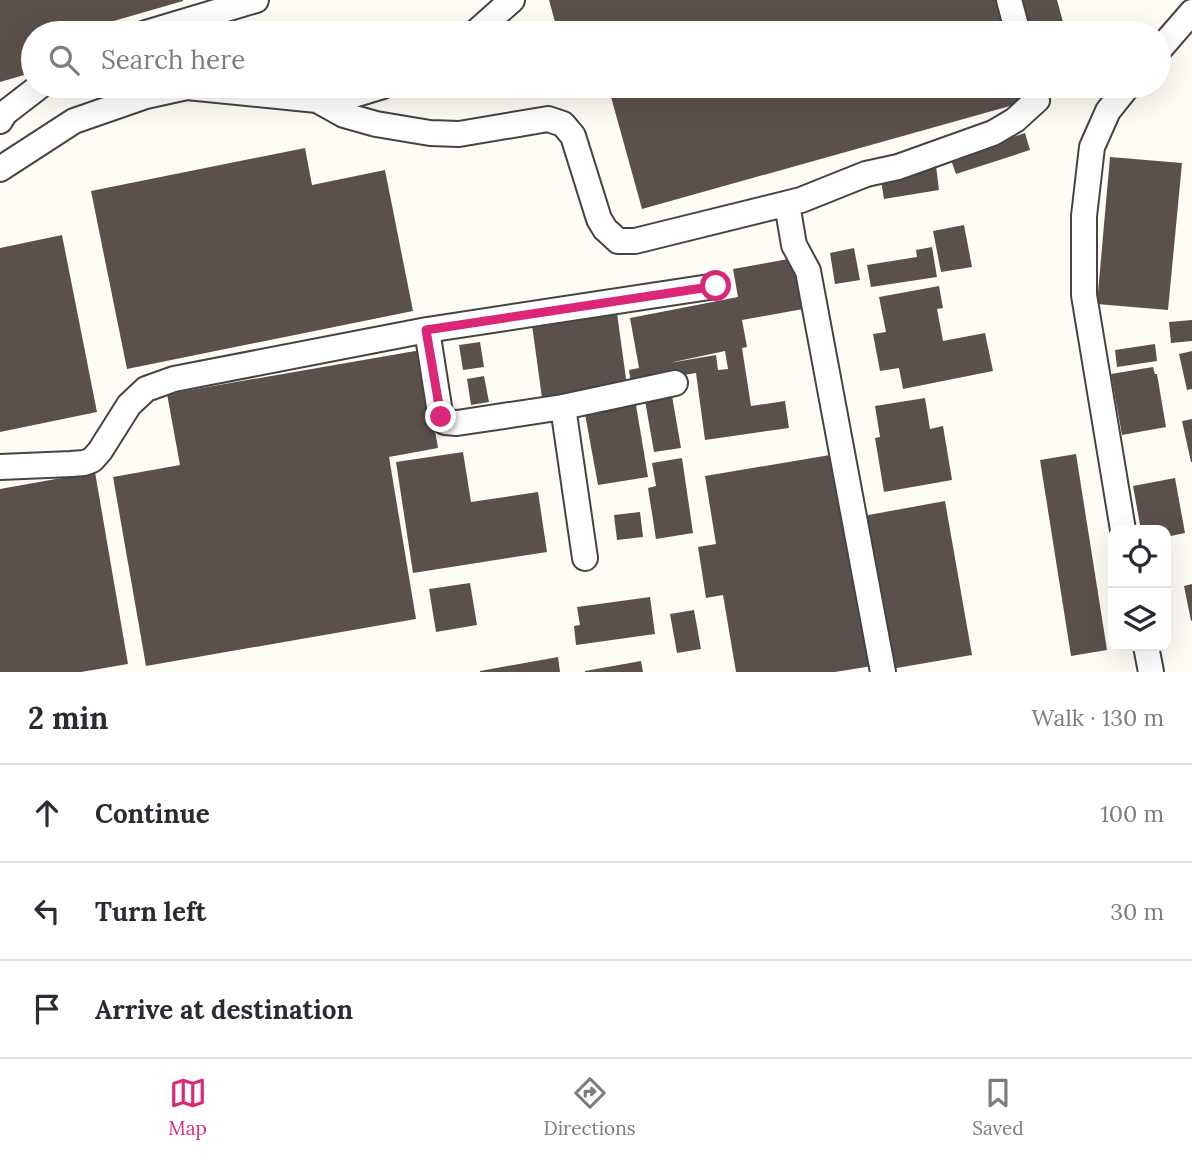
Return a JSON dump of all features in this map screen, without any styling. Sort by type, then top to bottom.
[{"type":"lane","points":[[186,21],[256,0]]},
{"type":"lane","points":[[488,21],[512,0]]},
{"type":"lane","points":[[1009,0],[1015,21]]},
{"type":"lane","points":[[1171,36],[1192,12]]},
{"type":"lane","points":[[0,121],[5,113],[24,98]]},
{"type":"lane","points":[[0,170],[74,121],[140,98]]},
{"type":"lane","points":[[297,98],[334,98]]},
{"type":"lane","points":[[317,100],[344,115],[376,124],[430,133],[459,134],[548,119],[563,124],[573,136],[599,219],[605,229],[618,241],[635,241],[787,204],[866,174],[898,167],[993,133],[1015,120],[1036,98]]},
{"type":"lane","points":[[1118,98],[1108,111],[1091,147],[1084,216],[1084,295],[1122,525]]},
{"type":"lane","points":[[787,204],[794,245],[808,271],[883,672]]},
{"type":"lane","points":[[0,467],[71,464],[92,460],[129,405],[146,389],[174,379],[426,330],[716,286]]},
{"type":"lane","points":[[426,330],[440,413],[444,422],[457,423],[563,408],[675,383]]},
{"type":"lane","points":[[563,408],[586,558]]},
{"type":"lane","points":[[1147,651],[1151,672]]},
{"type":"building","points":[[0,0],[183,0],[114,21],[21,21],[21,76],[0,82]]},
{"type":"building","points":[[549,0],[1000,0],[1006,21],[555,21]]},
{"type":"building","points":[[1018,0],[1057,0],[1063,21],[1024,21]]},
{"type":"building","points":[[611,98],[1027,98],[1028,101],[642,209]]},
{"type":"building","points":[[1025,133],[1030,150],[956,174],[950,157]]},
{"type":"building","points":[[305,148],[312,185],[385,170],[413,311],[127,369],[91,191]]},
{"type":"building","points":[[1110,157],[1182,163],[1168,310],[1097,304]]},
{"type":"building","points":[[936,166],[939,190],[884,199],[880,175]]},
{"type":"building","points":[[964,225],[972,267],[941,272],[933,231]]},
{"type":"building","points":[[62,235],[97,412],[0,432],[0,248]]},
{"type":"building","points":[[932,247],[937,277],[871,287],[867,265],[917,257],[916,250]]},
{"type":"building","points":[[854,248],[860,280],[835,284],[830,253]]},
{"type":"building","points":[[794,258],[803,309],[742,320],[747,347],[742,348],[751,406],[785,401],[789,428],[705,440],[696,373],[631,384],[629,370],[639,368],[630,318],[738,297],[733,269]],"holes":[[[725,351],[728,369],[718,370],[716,355],[669,363]]]},
{"type":"building","points":[[939,286],[943,308],[937,309],[943,341],[985,333],[993,371],[903,389],[899,368],[880,371],[873,334],[886,332],[879,297]]},
{"type":"building","points":[[617,313],[627,386],[542,398],[532,325]]},
{"type":"building","points":[[1192,320],[1192,341],[1171,343],[1169,322]]},
{"type":"building","points":[[480,342],[484,367],[463,370],[459,345]]},
{"type":"building","points":[[1155,344],[1157,361],[1117,367],[1115,350]]},
{"type":"building","points":[[421,350],[438,448],[389,457],[416,619],[146,666],[113,477],[180,465],[167,394]]},
{"type":"building","points":[[1192,351],[1192,389],[1187,390],[1179,354]]},
{"type":"building","points":[[1153,367],[1157,374],[1166,427],[1122,435],[1111,374]]},
{"type":"building","points":[[484,376],[489,402],[471,405],[467,379]]},
{"type":"building","points":[[671,390],[681,448],[654,452],[644,395]]},
{"type":"building","points":[[925,398],[930,429],[943,426],[952,480],[884,492],[875,438],[880,437],[875,406]]},
{"type":"building","points":[[636,405],[648,477],[598,485],[585,414]]},
{"type":"building","points":[[1192,419],[1192,462],[1191,462],[1182,421]]},
{"type":"building","points":[[463,452],[471,502],[538,492],[547,552],[413,573],[396,462]]},
{"type":"building","points":[[836,454],[872,666],[835,672],[736,672],[723,595],[706,598],[698,547],[716,544],[705,476]]},
{"type":"building","points":[[1076,454],[1107,650],[1071,656],[1040,460]]},
{"type":"building","points":[[682,458],[693,533],[656,539],[648,488],[656,486],[652,463]]},
{"type":"building","points":[[95,472],[128,664],[81,672],[0,672],[0,489]]},
{"type":"building","points":[[1175,478],[1185,533],[1171,536],[1171,525],[1140,525],[1133,486]]},
{"type":"building","points":[[945,501],[972,655],[891,669],[863,516]]},
{"type":"building","points":[[640,512],[643,537],[617,540],[614,515]]},
{"type":"building","points":[[470,583],[477,625],[436,632],[429,589]]},
{"type":"building","points":[[1192,584],[1192,620],[1191,621],[1184,586]]},
{"type":"building","points":[[650,597],[655,634],[576,645],[574,626],[580,625],[577,607]]},
{"type":"building","points":[[694,610],[701,649],[677,653],[670,614]]},
{"type":"building","points":[[558,657],[560,672],[480,672],[480,671]]},
{"type":"building","points":[[641,661],[643,672],[585,672],[585,671]]},
{"type":"route","points":[[441,417],[426,330],[716,286]]}]
